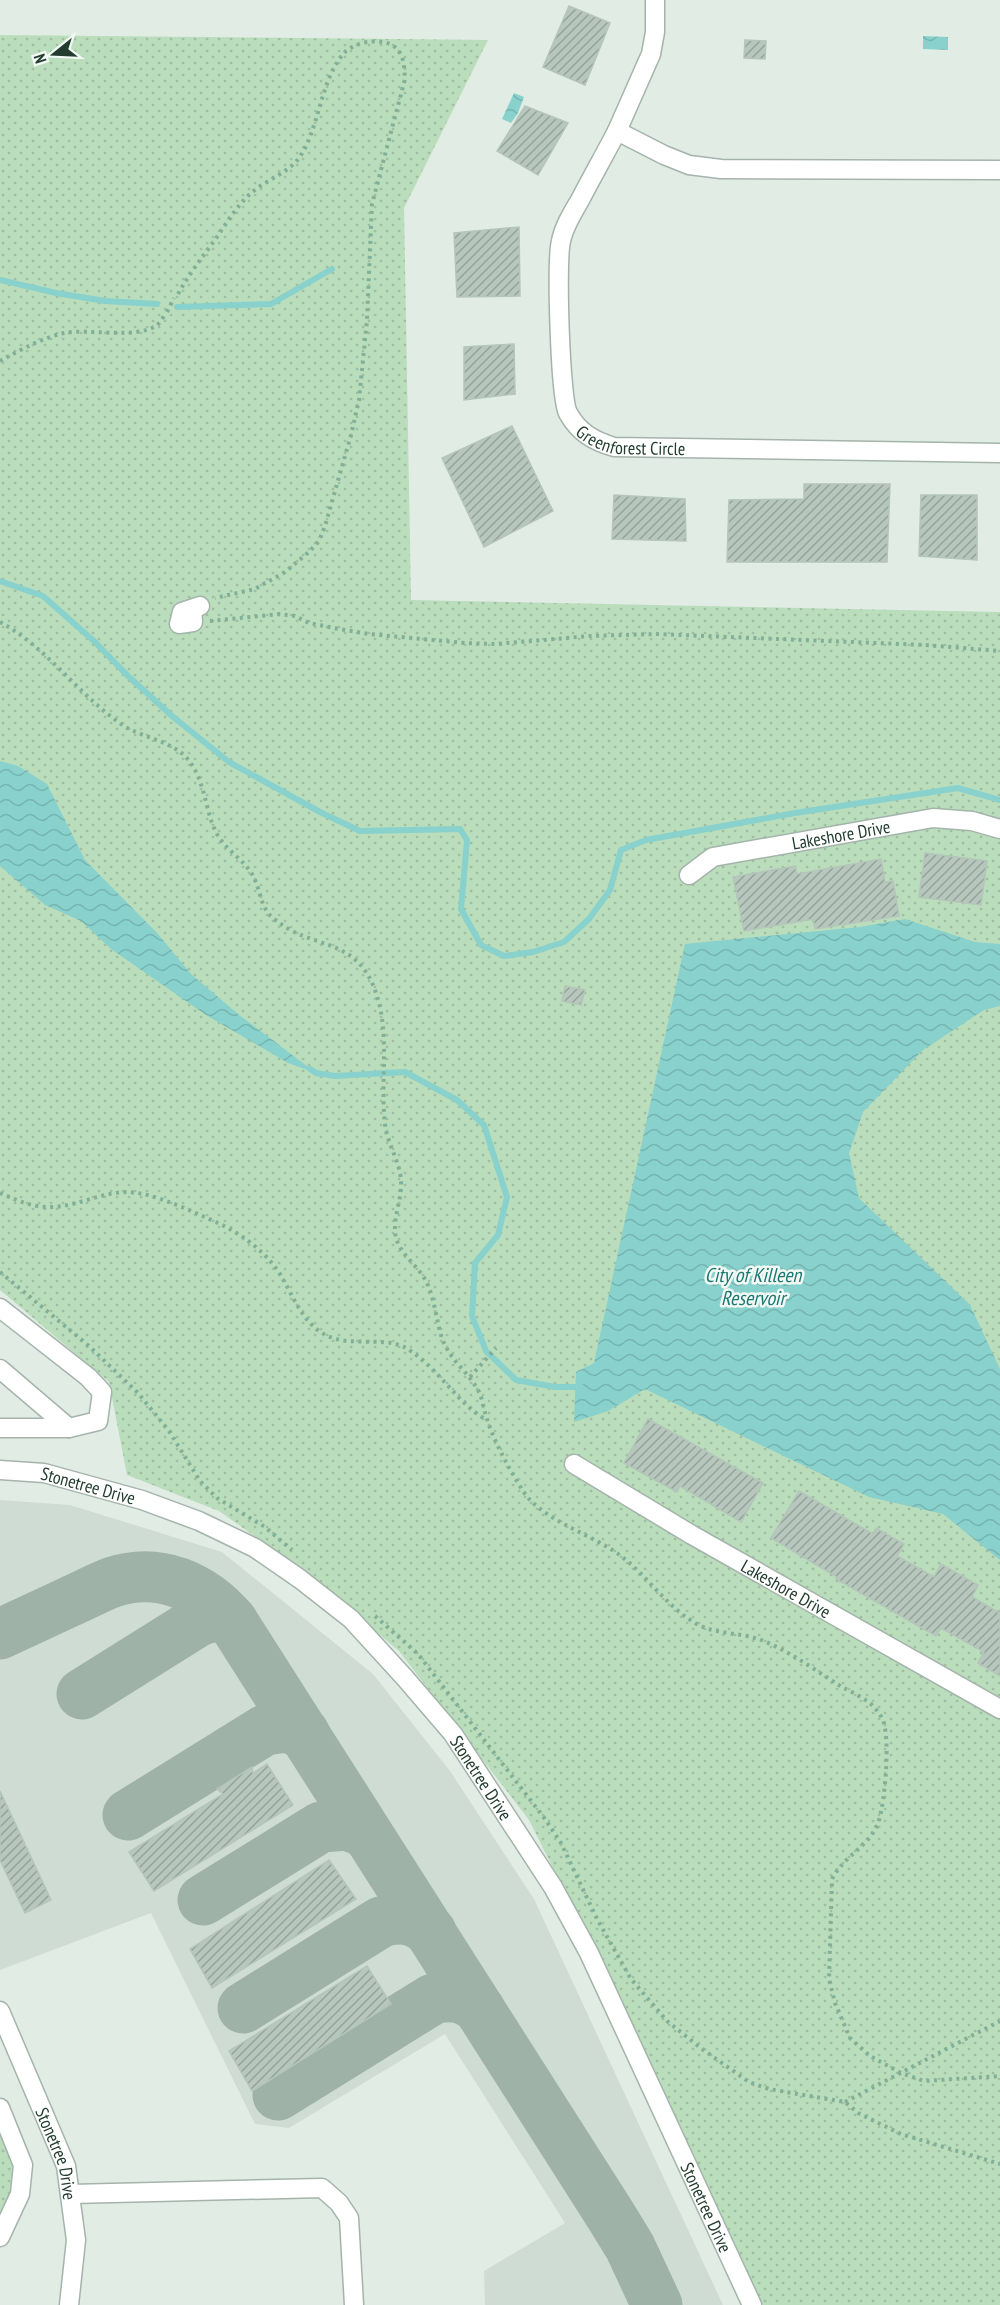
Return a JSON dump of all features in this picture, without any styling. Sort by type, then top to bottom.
[{"type":"street","name":"Greenforest Circle","points":[[655,0],[655,32],[651,54],[617,131],[569,220],[561,241],[564,404],[577,426],[585,435],[614,447],[1000,453]]},
{"type":"street","points":[[617,131],[689,165],[721,169],[1000,170]]},
{"type":"street","name":"Lakeshore Drive","points":[[689,874],[713,857],[933,819],[972,821],[1000,829]]},
{"type":"street","points":[[0,1308],[88,1377],[102,1392],[98,1421],[69,1428],[0,1428]]},
{"type":"street","points":[[0,1369],[69,1428]]},
{"type":"street","name":"Lakeshore Drive","points":[[574,1464],[711,1546],[1000,1709]]},
{"type":"street","name":"Stonetree Drive","points":[[0,1470],[44,1473],[142,1500],[199,1521],[255,1548],[300,1579],[351,1619],[405,1678],[453,1734],[554,1887],[589,1953],[752,2305]]},
{"type":"street","name":"Stonetree Drive","points":[[0,2011],[66,2166],[76,2241],[69,2305]]},
{"type":"street","points":[[0,2108],[23,2165],[20,2194],[0,2237]]},
{"type":"street","points":[[71,2194],[322,2188],[339,2203],[350,2218],[354,2305]]},
{"type":"path","points":[[0,361],[38,342],[62,334],[78,331],[142,331],[157,325],[237,209],[250,194],[285,170],[300,156],[333,71],[343,55],[350,47],[364,42],[380,42],[396,47],[403,59],[405,80],[372,204],[367,320],[358,400],[351,435],[325,526],[319,540],[309,552],[285,572],[255,589],[208,600],[196,608],[199,617],[216,621],[279,614],[295,616],[309,623],[339,629],[407,639],[465,643],[495,644],[590,636],[656,634],[925,645],[1000,651]]},
{"type":"path","points":[[0,622],[25,637],[105,711],[125,726],[176,748],[190,762],[200,781],[217,834],[244,863],[255,881],[260,899],[270,916],[292,931],[346,951],[360,963],[377,996],[385,1060],[383,1097],[387,1139],[399,1167],[402,1185],[394,1230],[397,1243],[429,1285],[441,1335],[450,1356],[470,1377],[481,1396],[488,1421],[505,1461],[528,1499],[555,1520],[623,1558],[696,1623],[717,1631],[762,1640],[872,1705],[882,1719],[886,1731],[886,1744],[885,1782],[880,1820],[869,1840],[838,1868],[832,1879],[829,1979],[835,2003],[850,2038],[870,2056],[901,2073],[924,2081],[1000,2076]]},
{"type":"path","points":[[0,1193],[30,1205],[52,1207],[111,1193],[131,1192],[161,1200],[219,1224],[245,1238],[268,1257],[307,1318],[322,1334],[338,1340],[396,1344],[406,1348],[438,1373],[472,1410],[488,1421]]},
{"type":"path","points":[[470,1377],[496,1348]]},
{"type":"path","points":[[845,2102],[1000,2020]]},
{"type":"shaded area","points":[[0,1500],[70,1505],[222,1552],[373,1674],[450,1771],[534,1899],[723,2305],[485,2305],[484,2271],[565,2223],[445,2034],[289,2128],[255,2124],[151,1913],[0,1970]]},
{"type":"green space","points":[[0,35],[488,40],[404,208],[411,600],[1000,612],[1000,2305],[763,2305],[657,2076],[529,1820],[399,1651],[306,1573],[219,1511],[127,1475],[109,1382],[0,1290]]},
{"type":"green space","points":[[0,2126],[12,2157],[12,2192],[0,2217]]},
{"type":"water","points":[[923,36],[948,37],[948,50],[923,49]]},
{"type":"water","points":[[514,93],[524,97],[511,123],[502,119]]},
{"type":"water","points":[[0,761],[18,766],[47,784],[85,860],[158,934],[191,974],[238,1014],[316,1073],[288,1063],[206,1015],[111,949],[81,921],[45,905],[0,866]]},
{"type":"water","name":"City of Killeen Reservoir","points":[[905,919],[975,942],[1000,944],[1000,1006],[984,1010],[923,1050],[863,1112],[849,1153],[859,1198],[970,1305],[1000,1369],[1000,1560],[943,1514],[869,1497],[645,1389],[608,1411],[574,1422],[576,1372],[594,1363],[685,944],[860,927]]},
{"type":"building","points":[[569,6],[610,23],[585,85],[543,67]]},
{"type":"building","points":[[745,40],[766,41],[765,59],[744,58]]},
{"type":"building","points":[[525,106],[568,123],[538,175],[497,151]]},
{"type":"building","points":[[519,227],[520,296],[457,297],[454,233]]},
{"type":"building","points":[[514,344],[515,394],[464,400],[464,347]]},
{"type":"building","points":[[512,426],[553,511],[484,547],[442,458]]},
{"type":"building","points":[[804,484],[890,484],[887,562],[727,562],[729,500],[804,499]]},
{"type":"building","points":[[614,495],[685,499],[686,541],[612,539]]},
{"type":"building","points":[[921,495],[977,495],[977,560],[919,556]]},
{"type":"building","points":[[925,853],[987,861],[981,905],[919,897]]},
{"type":"building","points":[[881,859],[885,882],[893,881],[899,916],[815,929],[813,919],[744,931],[733,877],[795,866],[797,874]]},
{"type":"building","points":[[565,986],[585,990],[581,1005],[562,1001]]},
{"type":"building","points":[[648,1419],[763,1483],[741,1522],[680,1486],[677,1492],[624,1463]]},
{"type":"building","points":[[799,1491],[873,1534],[876,1528],[904,1544],[897,1556],[934,1577],[941,1564],[978,1585],[972,1597],[1000,1613],[1000,1676],[978,1663],[984,1652],[941,1628],[936,1636],[836,1579],[837,1577],[771,1538]]},
{"type":"building","points":[[267,1764],[293,1805],[154,1891],[129,1852],[223,1794],[217,1789],[252,1767],[253,1773]]},
{"type":"building","points":[[0,1791],[51,1900],[25,1913],[0,1860]]},
{"type":"building","points":[[329,1860],[356,1899],[212,1988],[190,1949]]},
{"type":"building","points":[[367,1966],[391,2004],[252,2091],[229,2051]]},
{"type":"waterway","points":[[177,307],[271,304],[332,269]]},
{"type":"waterway","points":[[0,280],[105,301],[157,304]]},
{"type":"waterway","points":[[0,581],[43,596],[172,716],[229,762],[320,812],[360,831],[460,829],[467,840],[461,909],[481,945],[504,956],[533,952],[564,942],[589,919],[610,890],[621,850],[646,840],[795,813],[958,788],[1000,800]]},
{"type":"waterway","points":[[310,1069],[316,1073],[335,1076],[405,1072],[457,1100],[484,1125],[507,1197],[498,1235],[475,1263],[472,1316],[486,1351],[516,1380],[555,1387],[581,1387]]},
{"type":"taxiway","points":[[0,1634],[102,1586],[130,1578],[147,1577],[163,1579],[193,1589],[207,1598],[232,1621],[611,2216],[630,2247],[657,2305]]},
{"type":"taxiway","points":[[82,1694],[197,1622],[214,1617],[232,1621]]},
{"type":"taxiway","points":[[128,1815],[265,1730],[285,1727],[304,1733]]},
{"type":"taxiway","points":[[203,1900],[321,1827],[346,1825],[363,1831],[369,1837]]},
{"type":"taxiway","points":[[243,2008],[381,1922],[395,1919],[408,1920],[431,1932]]},
{"type":"taxiway","points":[[278,2095],[433,1999],[458,1998],[480,2010]]}]
